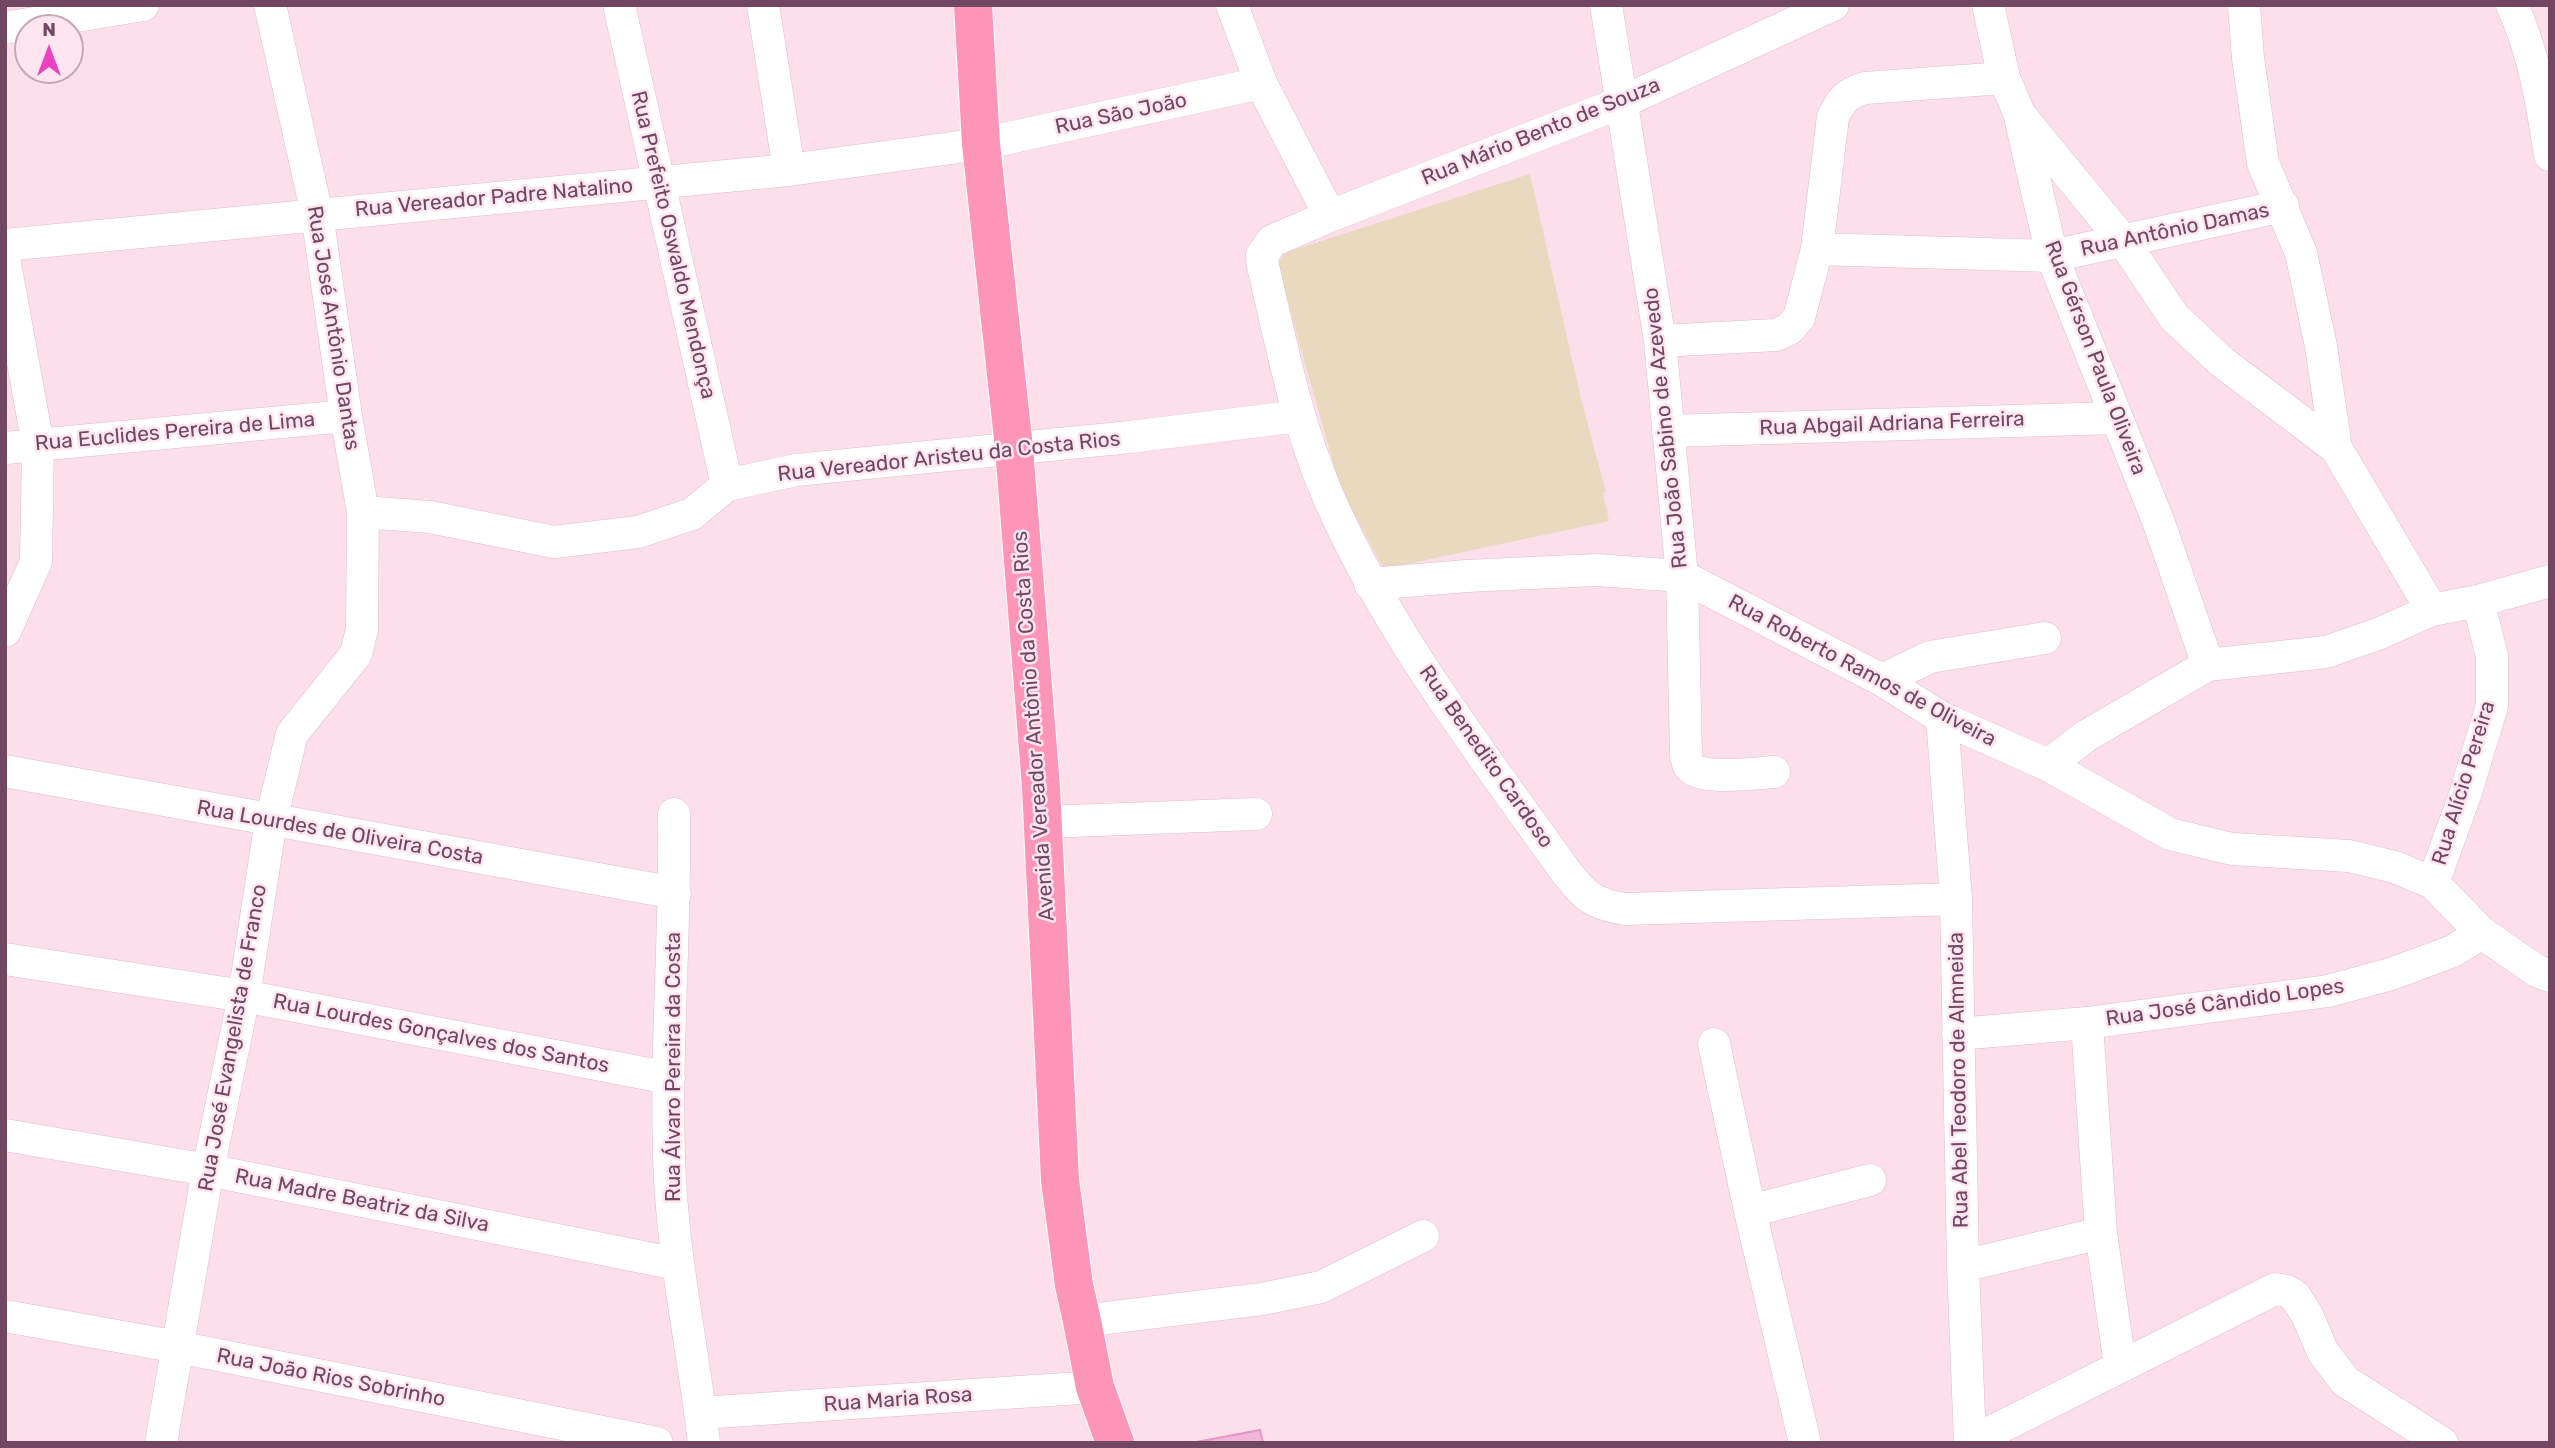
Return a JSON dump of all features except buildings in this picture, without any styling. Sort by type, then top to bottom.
[{"type":"main road","name":"Avenida Vereador Antônio da Costa Rios","points":[[973,5],[981,144],[1014,449],[1044,822],[1060,1180],[1074,1285],[1096,1387],[1115,1443]]},
{"type":"street","points":[[5,28],[143,5]]},
{"type":"street","name":"Rua José Antônio Dantas","points":[[270,5],[317,214],[346,416],[363,512],[362,629],[356,654]]},
{"type":"street","name":"Rua Prefeito Oswaldo Mendonça","points":[[619,5],[727,485]]},
{"type":"street","points":[[763,5],[789,170]]},
{"type":"street","points":[[1232,5],[1261,83],[1329,216]]},
{"type":"street","name":"Rua João Sabino de Azevedo","points":[[1606,5],[1660,341],[1682,576],[1686,755],[1689,765],[1696,772],[1720,775],[1774,772]]},
{"type":"street","name":"Rua Mário Bento de Souza","points":[[1263,266],[1262,255],[1272,242],[1329,216],[1620,103],[1833,5]]},
{"type":"street","name":"Rua Gérson Paula Oliveira","points":[[1988,5],[2004,78],[2019,113],[2052,256],[2159,523],[2208,665]]},
{"type":"street","points":[[2244,5],[2248,58],[2263,163],[2301,253],[2322,346],[2336,449]]},
{"type":"street","points":[[2512,5],[2524,33],[2541,100],[2550,155]]},
{"type":"street","points":[[1660,341],[1776,335],[1790,329],[1799,318],[1817,249],[1833,117],[1841,101],[1849,93],[1865,88],[2004,78]]},
{"type":"street","name":"Rua São João","points":[[981,144],[1261,83]]},
{"type":"street","points":[[2019,113],[2124,242],[2174,317],[2222,362],[2336,449],[2432,610]]},
{"type":"street","name":"Rua Vereador Padre Natalino","points":[[5,245],[789,170],[981,144]]},
{"type":"street","name":"Rua Antônio Damas","points":[[1817,249],[2052,256],[2283,206]]},
{"type":"street","points":[[5,262],[38,445],[36,562],[5,631]]},
{"type":"street","name":"Rua Benedito Cardoso","points":[[1263,266],[1299,416],[1327,494],[1370,584],[1442,697],[1588,898],[1606,906],[1625,909],[1956,899]]},
{"type":"street","name":"Rua Euclides Pereira de Lima","points":[[5,448],[346,416]]},
{"type":"street","name":"Rua Vereador Aristeu da Costa Rios","points":[[363,512],[430,517],[554,542],[638,532],[692,514],[727,485],[796,470],[1014,449],[1299,416]]},
{"type":"street","name":"Rua Abgail Adriana Ferreira","points":[[1668,431],[2116,418]]},
{"type":"street","name":"Rua Roberto Ramos de Oliveira","points":[[1370,584],[1596,570],[1682,576],[1882,680],[1942,718],[2048,765],[2170,834],[2232,849],[2349,856],[2395,867],[2433,883],[2482,933],[2537,971],[2550,976]]},
{"type":"street","points":[[2048,765],[2086,736],[2208,665],[2326,652],[2378,634],[2432,610],[2478,601],[2550,581]]},
{"type":"street","name":"Rua Alício Pereira","points":[[2433,883],[2466,795],[2492,706],[2492,656],[2478,601]]},
{"type":"street","points":[[1882,680],[1930,657],[2045,638]]},
{"type":"street","name":"Rua José Evangelista de Franco","points":[[161,1443],[208,1170],[244,996],[271,820],[292,734],[356,654]]},
{"type":"street","name":"Rua Abel Teodoro de Almneida","points":[[1942,718],[1956,899],[1969,1443]]},
{"type":"street","name":"Rua Lourdes de Oliveira Costa","points":[[5,771],[676,892]]},
{"type":"street","name":"Rua Álvaro Pereira da Costa","points":[[674,814],[676,892],[669,1078],[670,1178],[677,1264],[702,1428]]},
{"type":"street","points":[[1044,822],[1256,814]]},
{"type":"street","name":"Rua José Cândido Lopes","points":[[1958,1034],[2087,1023],[2328,991],[2391,974],[2454,951],[2482,933]]},
{"type":"street","name":"Rua Lourdes Gonçalves dos Santos","points":[[5,959],[244,996],[669,1078]]},
{"type":"street","points":[[2087,1023],[2101,1233],[2120,1365]]},
{"type":"street","points":[[1714,1044],[1805,1443]]},
{"type":"street","name":"Rua Madre Beatriz da Silva","points":[[5,1135],[208,1170],[677,1264]]},
{"type":"street","points":[[1750,1211],[1870,1180]]},
{"type":"street","points":[[1963,1266],[2101,1233]]},
{"type":"street","points":[[1082,1321],[1262,1299],[1321,1287],[1423,1236]]},
{"type":"street","points":[[1969,1443],[2275,1289],[2295,1296],[2307,1315],[2323,1353],[2346,1381],[2442,1443]]},
{"type":"street","name":"Rua João Rios Sobrinho","points":[[5,1316],[178,1347],[657,1443]]},
{"type":"street","name":"Rua Maria Rosa","points":[[702,1428],[1096,1387]]},
{"type":"shaded area","points":[[1530,174],[1581,399],[1606,492],[1603,493],[1609,521],[1384,569],[1341,490],[1277,265],[1284,253]]}]
